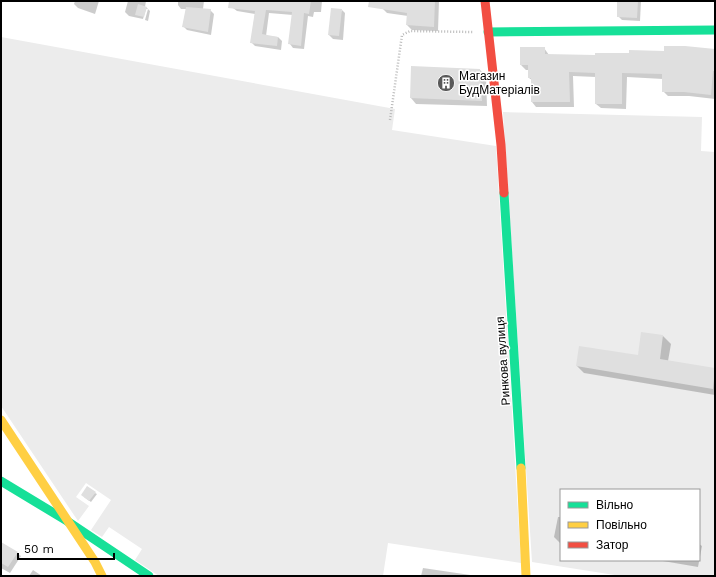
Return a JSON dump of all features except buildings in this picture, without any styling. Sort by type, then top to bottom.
[{"type":"street","name":"Ринкова вулиця","points":[[485,1],[501,145],[521,458],[526,576]]},
{"type":"street","points":[[488,32],[715,30]]},
{"type":"street","points":[[1,420],[95,562],[102,576]]},
{"type":"street","points":[[1,481],[20,494],[68,521],[149,576]]},
{"type":"path","points":[[390,120],[402,35],[410,30],[488,32]]},
{"type":"shaded area","points":[[1,37],[395,109],[392,130],[496,146],[521,563],[388,543],[383,576],[159,576],[135,560],[142,549],[109,527],[102,537],[91,530],[111,500],[86,483],[76,497],[89,506],[78,521],[1,406]]},
{"type":"shaded area","points":[[503,112],[702,117],[701,151],[715,152],[715,576],[621,576],[532,562]]},
{"type":"traffic: fast","points":[[488,32],[715,30]]},
{"type":"traffic: fast","points":[[504,193],[521,468]]},
{"type":"traffic: fast","points":[[1,481],[67,521],[149,576]]},
{"type":"traffic: slow","points":[[1,420],[95,562],[102,576]]},
{"type":"traffic: slow","points":[[521,468],[526,576]]},
{"type":"traffic: jam","points":[[485,1],[501,145],[504,193]]},
{"type":"place","name":"Магазин БудМатеріалів","points":[[446,83]]}]
